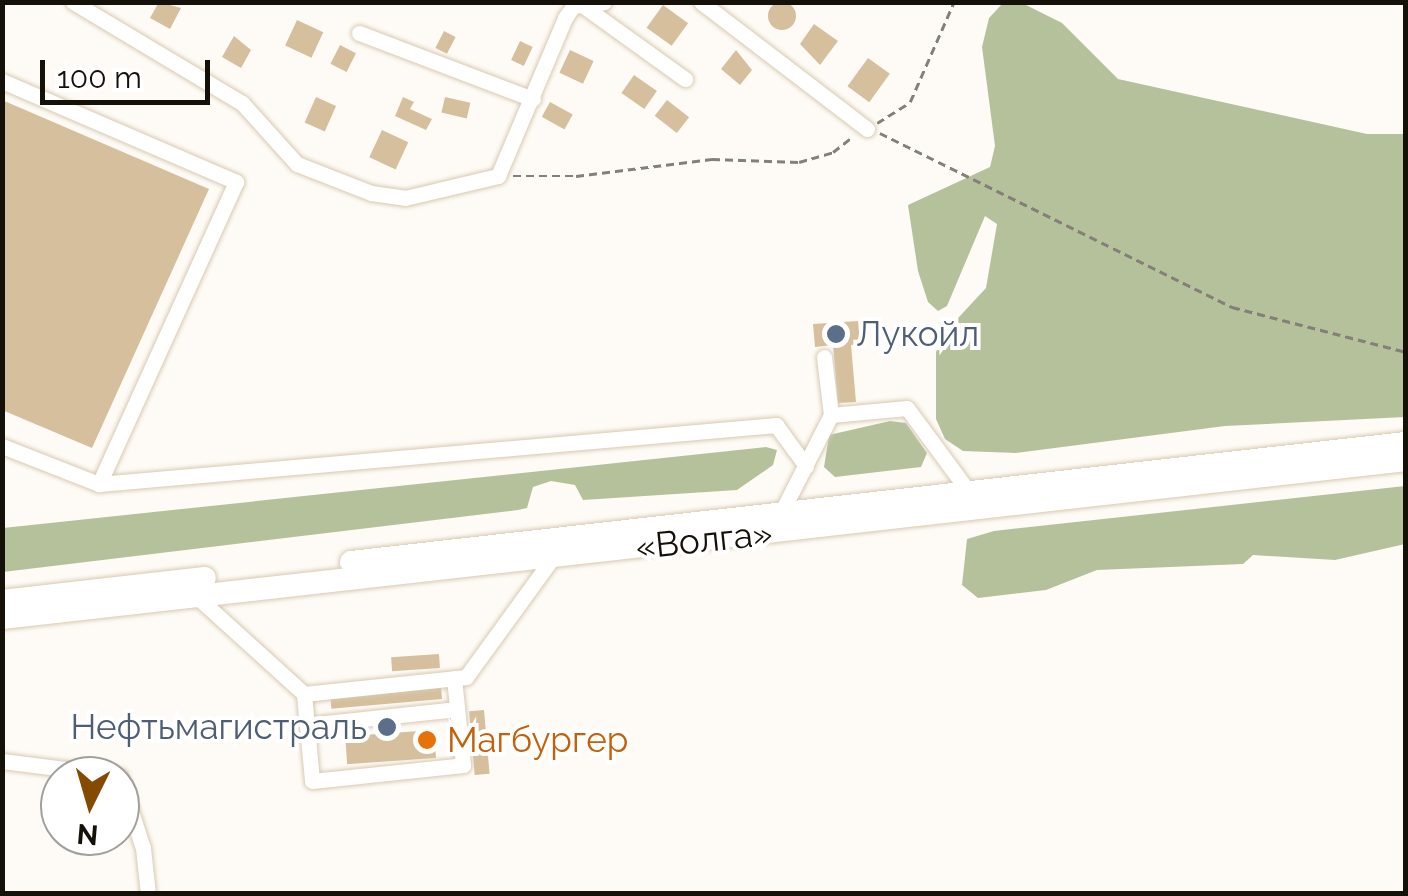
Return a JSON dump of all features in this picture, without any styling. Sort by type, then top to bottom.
[{"type":"highway","name":"«Волга»","points":[[2,601],[1406,443]]},
{"type":"highway","name":"«Волга»","points":[[2,618],[1406,460]]},
{"type":"street","points":[[73,2],[242,103],[297,164],[388,198],[498,176],[575,5]]},
{"type":"street","points":[[575,5],[604,2]]},
{"type":"street","points":[[702,2],[867,130]]},
{"type":"street","points":[[575,5],[684,79]]},
{"type":"street","points":[[359,33],[533,99]]},
{"type":"street","points":[[2,81],[236,182],[99,484]]},
{"type":"street","points":[[780,513],[831,415],[824,357]]},
{"type":"street","points":[[831,415],[907,408],[969,492]]},
{"type":"street","points":[[2,446],[99,484],[776,424],[806,466]]},
{"type":"street","points":[[304,694],[466,677],[554,556]]},
{"type":"street","points":[[195,595],[304,694],[312,780],[463,765],[454,678]]},
{"type":"street","points":[[307,725],[457,710]]},
{"type":"street","points":[[2,761],[40,766]]},
{"type":"street","points":[[140,841],[148,894]]},
{"type":"path","points":[[914,2],[929,2]]},
{"type":"path","points":[[498,176],[576,176],[712,159],[799,162],[833,152],[910,102],[954,2]]},
{"type":"path","points":[[867,130],[1089,231],[1232,307],[1406,352]]},
{"type":"green space","points":[[1003,3],[1022,3],[1062,23],[1118,79],[1367,134],[1405,134],[1405,417],[1225,426],[1016,453],[963,451],[945,439],[936,419],[936,352],[946,331],[986,288],[997,224],[985,216],[947,306],[938,311],[928,302],[918,271],[908,205],[990,167],[995,146],[982,47],[989,18]]},
{"type":"green space","points":[[890,421],[906,423],[927,453],[921,467],[835,477],[824,467],[829,435]]},
{"type":"green space","points":[[766,447],[777,450],[773,465],[737,490],[583,500],[575,485],[551,481],[533,487],[527,508],[518,510],[3,572],[3,528]]},
{"type":"green space","points":[[1405,486],[1405,544],[1335,560],[1253,555],[1243,564],[1097,570],[1046,590],[978,598],[962,585],[967,539],[994,531]]},
{"type":"building","points":[[159,2],[181,8],[170,29],[150,18]]},
{"type":"building","points":[[782,2],[792,6],[796,16],[792,26],[782,30],[772,26],[768,16],[772,6]]},
{"type":"building","points":[[663,5],[688,23],[672,46],[647,28]]},
{"type":"building","points":[[297,20],[323,32],[311,58],[285,45]]},
{"type":"building","points":[[814,24],[838,41],[820,65],[800,44]]},
{"type":"building","points":[[444,31],[456,37],[447,54],[435,48]]},
{"type":"building","points":[[234,36],[251,50],[241,68],[222,57]]},
{"type":"building","points":[[520,41],[533,47],[524,66],[511,60]]},
{"type":"building","points":[[340,45],[356,53],[347,72],[330,64]]},
{"type":"building","points":[[570,50],[594,61],[583,84],[559,73]]},
{"type":"building","points":[[736,50],[752,70],[740,85],[721,69]]},
{"type":"building","points":[[868,58],[890,74],[869,102],[847,86]]},
{"type":"building","points":[[634,75],[657,91],[644,109],[621,93]]},
{"type":"building","points":[[316,97],[336,106],[325,132],[305,123]]},
{"type":"building","points":[[403,97],[414,102],[410,109],[432,119],[426,130],[395,116]]},
{"type":"building","points":[[445,97],[470,103],[467,118],[441,113]]},
{"type":"building","points":[[2,100],[209,189],[92,448],[2,410]]},
{"type":"building","points":[[667,100],[689,117],[677,133],[655,116]]},
{"type":"building","points":[[550,102],[573,115],[564,129],[542,117]]},
{"type":"building","points":[[382,130],[408,142],[396,169],[369,157]]},
{"type":"building","points":[[858,321],[860,344],[851,345],[856,402],[838,403],[833,345],[815,347],[813,324]]},
{"type":"building","points":[[439,654],[440,668],[392,671],[391,657]]},
{"type":"building","points":[[441,687],[442,699],[331,709],[330,697]]},
{"type":"building","points":[[484,710],[490,774],[475,775],[469,711]]},
{"type":"building","points":[[434,730],[436,758],[347,764],[345,736]]},
{"type":"place","name":"Лукойл","points":[[836,334]]},
{"type":"place","name":"Нефтьмагистраль","points":[[387,727]]},
{"type":"place","name":"Магбургер","points":[[427,740]]}]
